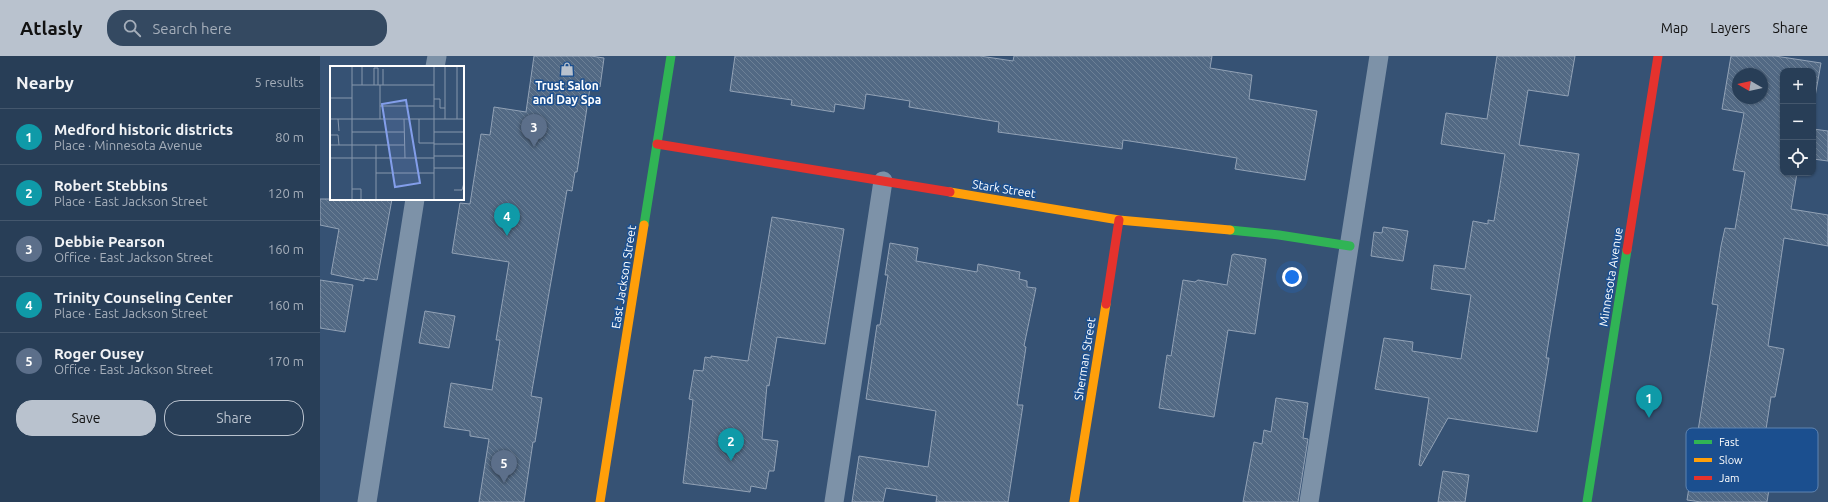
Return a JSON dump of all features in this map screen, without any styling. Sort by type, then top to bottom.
[{"type":"street","name":"East Jackson Street","points":[[600,502],[671,56]]},
{"type":"street","name":"Minnesota Avenue","points":[[1587,502],[1658,56]]},
{"type":"street","name":"Stark Street","points":[[657,144],[1119,220],[1279,235],[1350,246]]},
{"type":"street","name":"Sherman Street","points":[[1074,502],[1119,220]]},
{"type":"lane","points":[[435,66],[437,56]]},
{"type":"lane","points":[[1309,502],[1379,56]]},
{"type":"lane","points":[[834,502],[883,181]]},
{"type":"lane","points":[[367,502],[414,200]]},
{"type":"building","points":[[534,56],[591,56],[604,58],[600,87],[592,86],[590,88],[577,172],[575,172],[572,191],[567,190],[531,396],[542,398],[535,442],[533,442],[524,502],[479,502],[489,439],[470,436],[470,431],[444,427],[451,383],[492,390],[500,340],[496,340],[509,262],[452,253],[460,203],[470,204],[481,134],[490,135],[494,107],[526,112]]},
{"type":"building","points":[[735,56],[980,56],[1013,61],[1014,56],[1212,56],[1210,68],[1252,75],[1249,99],[1317,111],[1305,180],[1235,169],[1237,158],[1182,149],[1123,140],[1122,149],[998,132],[999,122],[909,107],[910,101],[866,94],[864,109],[835,104],[834,112],[791,105],[792,100],[730,91]]},
{"type":"building","points":[[1497,56],[1575,56],[1568,96],[1528,90],[1519,145],[1579,154],[1546,358],[1549,358],[1537,432],[1448,418],[1421,466],[1419,465],[1429,398],[1375,389],[1384,338],[1413,342],[1412,351],[1461,359],[1471,295],[1431,289],[1434,265],[1465,269],[1473,221],[1488,224],[1488,220],[1494,221],[1505,154],[1441,144],[1446,113],[1487,119]]},
{"type":"building","points":[[1731,56],[1775,56],[1821,63],[1816,91],[1816,68],[1780,68],[1780,176],[1796,176],[1791,209],[1828,215],[1828,246],[1784,238],[1768,346],[1784,349],[1775,397],[1771,397],[1766,428],[1698,428],[1718,305],[1712,304],[1721,246],[1725,228],[1735,229],[1745,172],[1733,170],[1744,113],[1722,109]]},
{"type":"building","points":[[1816,129],[1828,131],[1828,161],[1816,159]]},
{"type":"building","points":[[320,199],[392,200],[377,280],[364,278],[364,281],[331,274],[339,229],[320,225]]},
{"type":"building","points":[[772,217],[844,229],[825,344],[777,337],[769,386],[767,385],[762,439],[778,441],[774,471],[769,471],[766,489],[751,486],[750,492],[683,483],[693,400],[689,399],[694,370],[703,371],[705,357],[711,358],[711,356],[748,361]]},
{"type":"building","points":[[1383,227],[1408,231],[1403,261],[1371,256],[1374,232],[1382,233]]},
{"type":"building","points":[[890,243],[918,248],[916,261],[977,272],[978,264],[1020,272],[1019,279],[1027,281],[1027,287],[1036,288],[1024,346],[1026,347],[1017,405],[1023,405],[1008,502],[936,502],[937,496],[886,488],[883,502],[852,502],[859,456],[928,467],[936,411],[866,399],[877,325],[880,325],[888,275],[885,275]]},
{"type":"building","points":[[1234,254],[1266,259],[1255,334],[1228,330],[1214,417],[1159,408],[1167,355],[1171,356],[1183,280],[1195,282],[1198,280],[1227,285],[1232,255]]},
{"type":"building","points":[[320,280],[353,285],[345,332],[320,328]]},
{"type":"building","points":[[425,311],[455,316],[449,348],[419,343]]},
{"type":"building","points":[[1276,398],[1308,403],[1303,438],[1308,439],[1298,502],[1243,502],[1254,442],[1262,444],[1264,430],[1271,432]]},
{"type":"building","points":[[1443,471],[1469,475],[1465,502],[1438,502]]},
{"type":"building","points":[[1688,492],[1769,492],[1767,502],[1701,502],[1687,500]]},
{"type":"traffic: fast","points":[[644,225],[671,56]]},
{"type":"traffic: fast","points":[[1230,230],[1279,235],[1350,246]]},
{"type":"traffic: fast","points":[[1587,502],[1627,250]]},
{"type":"traffic: slow","points":[[950,192],[1119,220],[1230,230]]},
{"type":"traffic: slow","points":[[600,502],[644,225]]},
{"type":"traffic: slow","points":[[1074,502],[1106,304]]},
{"type":"traffic: jam","points":[[1627,250],[1658,56]]},
{"type":"traffic: jam","points":[[657,144],[950,192]]},
{"type":"traffic: jam","points":[[1106,304],[1119,220]]},
{"type":"place","name":"Trust Salon and Day Spa","points":[[567,69]]},
{"type":"place","name":"Debbie Pearson","points":[[534,147]]},
{"type":"place","name":"Trinity Counseling Center","points":[[507,236]]},
{"type":"place","name":"Medford historic districts","points":[[1649,418]]},
{"type":"place","name":"Robert Stebbins","points":[[731,461]]},
{"type":"place","name":"Roger Ousey","points":[[504,483]]}]
